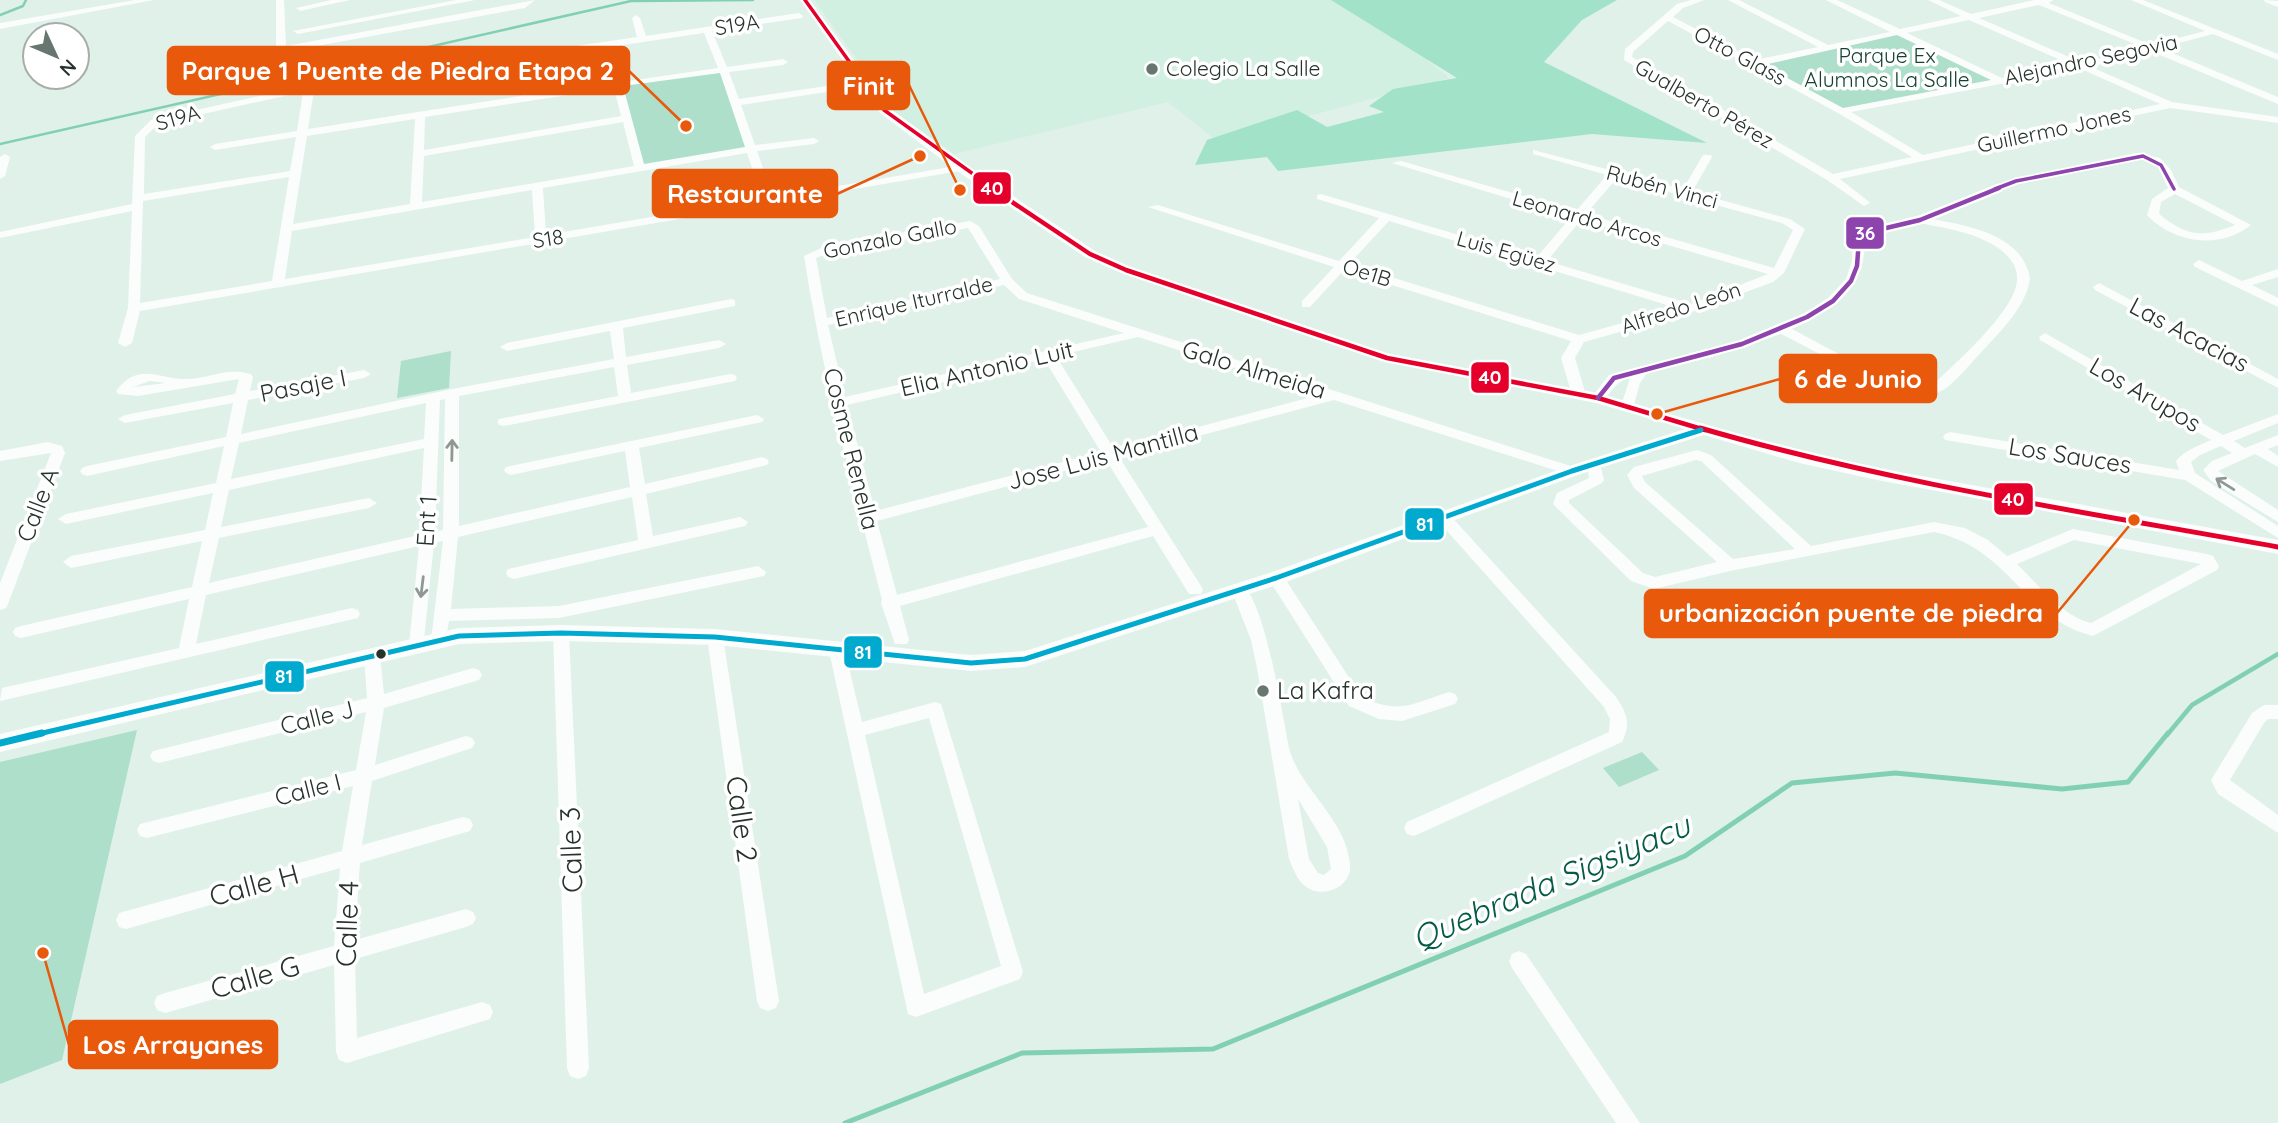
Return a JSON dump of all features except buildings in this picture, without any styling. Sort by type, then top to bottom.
[{"type":"street","points":[[0,26],[150,0]]},
{"type":"street","points":[[280,0],[281,47],[288,49],[525,5],[531,0]]},
{"type":"street","points":[[300,8],[346,0]]},
{"type":"street","points":[[401,0],[403,12]]},
{"type":"street","points":[[298,31],[471,0]]},
{"type":"street","points":[[805,0],[884,110],[962,168],[1090,254],[1126,270],[1387,358],[1598,398],[1799,457],[1877,474],[2278,547]]},
{"type":"street","name":"Gualberto Pérez","points":[[1700,0],[1680,6],[1628,51],[1627,58],[1832,178],[1864,203]]},
{"type":"street","points":[[1732,0],[1825,47]]},
{"type":"street","points":[[1830,0],[1999,80]]},
{"type":"street","points":[[1932,0],[2170,106]]},
{"type":"street","points":[[2135,0],[2278,57]]},
{"type":"street","points":[[2268,0],[2278,4]]},
{"type":"street","points":[[1752,64],[2041,1],[2278,100]]},
{"type":"street","name":"S19A","points":[[125,343],[134,308],[140,136],[146,127],[165,119],[309,88],[799,16]]},
{"type":"street","points":[[636,18],[642,39]]},
{"type":"street","name":"Otto Glass","points":[[1668,18],[1842,111],[1920,158]]},
{"type":"street","points":[[707,30],[725,69],[734,103],[769,202]]},
{"type":"street","name":"Alejandro Segovia","points":[[1842,111],[2082,66],[2154,50],[2215,31]]},
{"type":"street","points":[[524,57],[526,98]]},
{"type":"street","points":[[215,147],[618,84],[783,62]]},
{"type":"street","points":[[734,103],[866,83]]},
{"type":"street","points":[[618,84],[640,168]]},
{"type":"street","points":[[278,282],[309,88]]},
{"type":"street","name":"Guillermo Jones","points":[[1832,178],[2170,106],[2278,120]]},
{"type":"street","points":[[415,207],[420,115]]},
{"type":"street","points":[[418,154],[627,118]]},
{"type":"street","points":[[286,229],[750,149],[814,141]]},
{"type":"street","name":"Rubén Vinci","points":[[1537,152],[1796,226],[1799,232],[1778,273]]},
{"type":"street","points":[[1598,398],[1609,380],[1783,330],[1824,308],[1852,280],[1858,260],[1860,236],[1920,220],[2016,181],[2143,155],[2163,164],[2171,174],[2174,189]]},
{"type":"street","points":[[0,176],[5,157]]},
{"type":"street","points":[[1686,193],[1707,157]]},
{"type":"street","name":"Leonardo Arcos","points":[[1396,163],[1778,273]]},
{"type":"street","name":"S18","points":[[134,308],[962,168]]},
{"type":"street","points":[[0,235],[138,202],[296,173]]},
{"type":"street","points":[[1540,261],[1614,174]]},
{"type":"street","points":[[537,186],[541,241]]},
{"type":"street","points":[[2174,189],[2245,225],[2208,239],[2189,237],[2153,215],[2156,201],[2174,189]]},
{"type":"street","name":"Luis Egüez","points":[[1321,197],[1690,308]]},
{"type":"street","name":"Oe1B","points":[[1154,207],[1580,339]]},
{"type":"street","points":[[1306,304],[1386,217]]},
{"type":"street","points":[[1783,330],[1903,386],[1924,391],[1938,388],[2012,307],[2024,281],[2022,269],[2003,246],[1991,239],[1920,220]]},
{"type":"street","name":"Gonzalo Gallo","points":[[810,256],[883,238],[970,224]]},
{"type":"street","name":"Galo Almeida","points":[[970,224],[1007,281],[1023,296],[1135,334],[1337,395],[1572,471]]},
{"type":"street","name":"Cosme Renella","points":[[810,256],[821,323],[839,403],[889,603],[901,640]]},
{"type":"street","points":[[2199,264],[2278,303]]},
{"type":"street","name":"Alfredo León","points":[[1580,339],[1690,308],[1778,273]]},
{"type":"street","points":[[2241,285],[2278,273]]},
{"type":"street","name":"Enrique Iturralde","points":[[821,323],[1007,281]]},
{"type":"street","name":"Las Acacias","points":[[2099,287],[2278,384]]},
{"type":"street","points":[[507,346],[731,303]]},
{"type":"street","points":[[616,325],[625,400]]},
{"type":"street","name":"Elia Antonio Luit","points":[[839,403],[1135,334]]},
{"type":"street","name":"Los Arupos","points":[[2045,337],[2224,442],[2278,462]]},
{"type":"street","points":[[1579,395],[1568,359],[1580,339]]},
{"type":"street","points":[[87,471],[452,393],[719,344]]},
{"type":"street","points":[[1048,355],[1195,590]]},
{"type":"street","points":[[1628,406],[1633,383],[1642,371]]},
{"type":"street","points":[[183,383],[243,374],[246,377],[186,652]]},
{"type":"street","name":"Pasaje I","points":[[125,419],[364,374]]},
{"type":"street","points":[[504,422],[730,378]]},
{"type":"street","name":"Ent 1","points":[[439,640],[451,534],[452,393]]},
{"type":"street","name":"Jose Luis Mantilla","points":[[869,518],[1337,395]]},
{"type":"street","name":"Ent 1","points":[[417,645],[428,539],[433,397]]},
{"type":"street","points":[[2278,418],[2183,461],[2189,476],[2278,533]]},
{"type":"street","points":[[511,470],[757,419]]},
{"type":"street","points":[[0,743],[459,636],[561,633],[715,637],[971,663],[1025,659],[1276,578],[1572,471],[1701,430]]},
{"type":"street","name":"Los Sauces","points":[[1950,437],[2189,476]]},
{"type":"street","points":[[2278,440],[2212,466],[2211,474],[2278,517]]},
{"type":"street","points":[[66,519],[431,442]]},
{"type":"street","points":[[631,444],[646,542]]},
{"type":"street","name":"Calle A","points":[[0,456],[52,448],[58,453],[0,604]]},
{"type":"street","points":[[1730,565],[1639,485],[1634,475],[1639,470],[1697,455],[1706,458],[1808,552]]},
{"type":"street","points":[[22,632],[762,463]]},
{"type":"street","points":[[1594,464],[1597,480],[1562,496],[1561,504],[1637,577],[1654,583],[1730,565],[1944,527],[1967,533],[2007,562],[2072,626],[2092,630],[2211,566],[2207,560],[2073,534],[2007,562]]},
{"type":"street","points":[[71,562],[369,503]]},
{"type":"street","points":[[1414,828],[1616,737],[1621,724],[1620,717],[1610,702],[1443,517]]},
{"type":"street","points":[[514,573],[740,522]]},
{"type":"street","points":[[889,603],[1156,530]]},
{"type":"street","points":[[442,615],[559,612],[758,572]]},
{"type":"street","points":[[1276,578],[1355,701],[1374,713],[1397,715],[1419,712],[1449,699]]},
{"type":"street","points":[[1239,589],[1259,640],[1283,763],[1305,875],[1317,883],[1331,881],[1341,873],[1340,858],[1283,763]]},
{"type":"street","points":[[2,695],[352,614]]},
{"type":"street","name":"Calle 3","points":[[561,633],[578,1068]]},
{"type":"street","name":"Calle 2","points":[[715,637],[768,1001]]},
{"type":"street","points":[[837,651],[916,1007],[1013,972],[935,709],[855,731]]},
{"type":"street","name":"Calle 4","points":[[372,656],[376,703],[350,859],[344,952],[347,1052],[482,1012]]},
{"type":"street","name":"Calle J","points":[[159,756],[376,703],[473,675]]},
{"type":"street","points":[[2278,712],[2264,712],[2258,718],[2220,780],[2225,789],[2278,825]]},
{"type":"street","name":"Calle I","points":[[147,830],[364,776],[466,743]]},
{"type":"street","name":"Calle H","points":[[126,920],[463,825]]},
{"type":"street","name":"Calle G","points":[[165,1003],[466,918]]},
{"type":"street","points":[[1519,961],[1629,1123]]},
{"type":"shaded area","name":"Colegio La Salle","points":[[814,0],[1343,0],[1392,31],[1449,78],[1217,141],[1168,102],[954,154],[896,113]]},
{"type":"green space","points":[[1331,0],[1617,0],[1582,20],[1544,62],[1707,143],[1592,134],[1278,171],[1267,157],[1195,165],[1207,140],[1297,110],[1327,127],[1384,112],[1369,106],[1393,89],[1457,78]]},
{"type":"green space","name":"Parque Ex Alumnos La Salle","points":[[1900,31],[1999,80],[1842,111],[1758,65]]},
{"type":"green space","points":[[725,69],[750,149],[640,168],[618,84]]},
{"type":"green space","points":[[451,351],[449,388],[397,398],[401,361]]},
{"type":"green space","points":[[137,730],[62,1060],[0,1084],[0,762]]},
{"type":"green space","points":[[1642,752],[1659,770],[1619,787],[1603,768]]},
{"type":"waterway","points":[[0,15],[23,6],[26,0]]},
{"type":"waterway","points":[[0,144],[631,1],[753,0]]},
{"type":"waterway","name":"Quebrada Sigsiyacu","points":[[2167,735],[2192,705],[2278,654]]},
{"type":"waterway","name":"Quebrada Sigsiyacu","points":[[845,1123],[1022,1053],[1213,1049],[1685,856],[1792,783],[1895,773],[2062,789],[2128,782],[2168,733]]},
{"type":"transit line","name":"40","points":[[805,0],[884,110],[962,168],[1090,254],[1126,270],[1387,358],[1598,398],[1799,457],[1877,474],[2278,547]]},
{"type":"transit line","name":"36","points":[[1598,398],[1614,378],[1742,344],[1776,332],[1833,301],[1854,276],[1859,255],[1859,239],[1865,233],[1920,220],[2016,181],[2136,156],[2156,160],[2166,170],[2174,189]]},
{"type":"transit line","name":"81","points":[[0,743],[459,636],[561,633],[715,637],[971,663],[1025,659],[1276,578],[1572,471],[1701,430]]},
{"type":"place","name":"Colegio La Salle","points":[[1152,69]]},
{"type":"place","name":"Parque 1 Puente de Piedra Etapa 2","points":[[686,126]]},
{"type":"place","name":"Restaurante","points":[[920,156]]},
{"type":"place","name":"Finit","points":[[960,190]]},
{"type":"place","name":"6 de Junio","points":[[1657,414]]},
{"type":"place","name":"urbanización puente de piedra","points":[[2134,520]]},
{"type":"place","name":"La Kafra","points":[[1263,691]]},
{"type":"place","name":"Los Arrayanes","points":[[43,953]]}]
